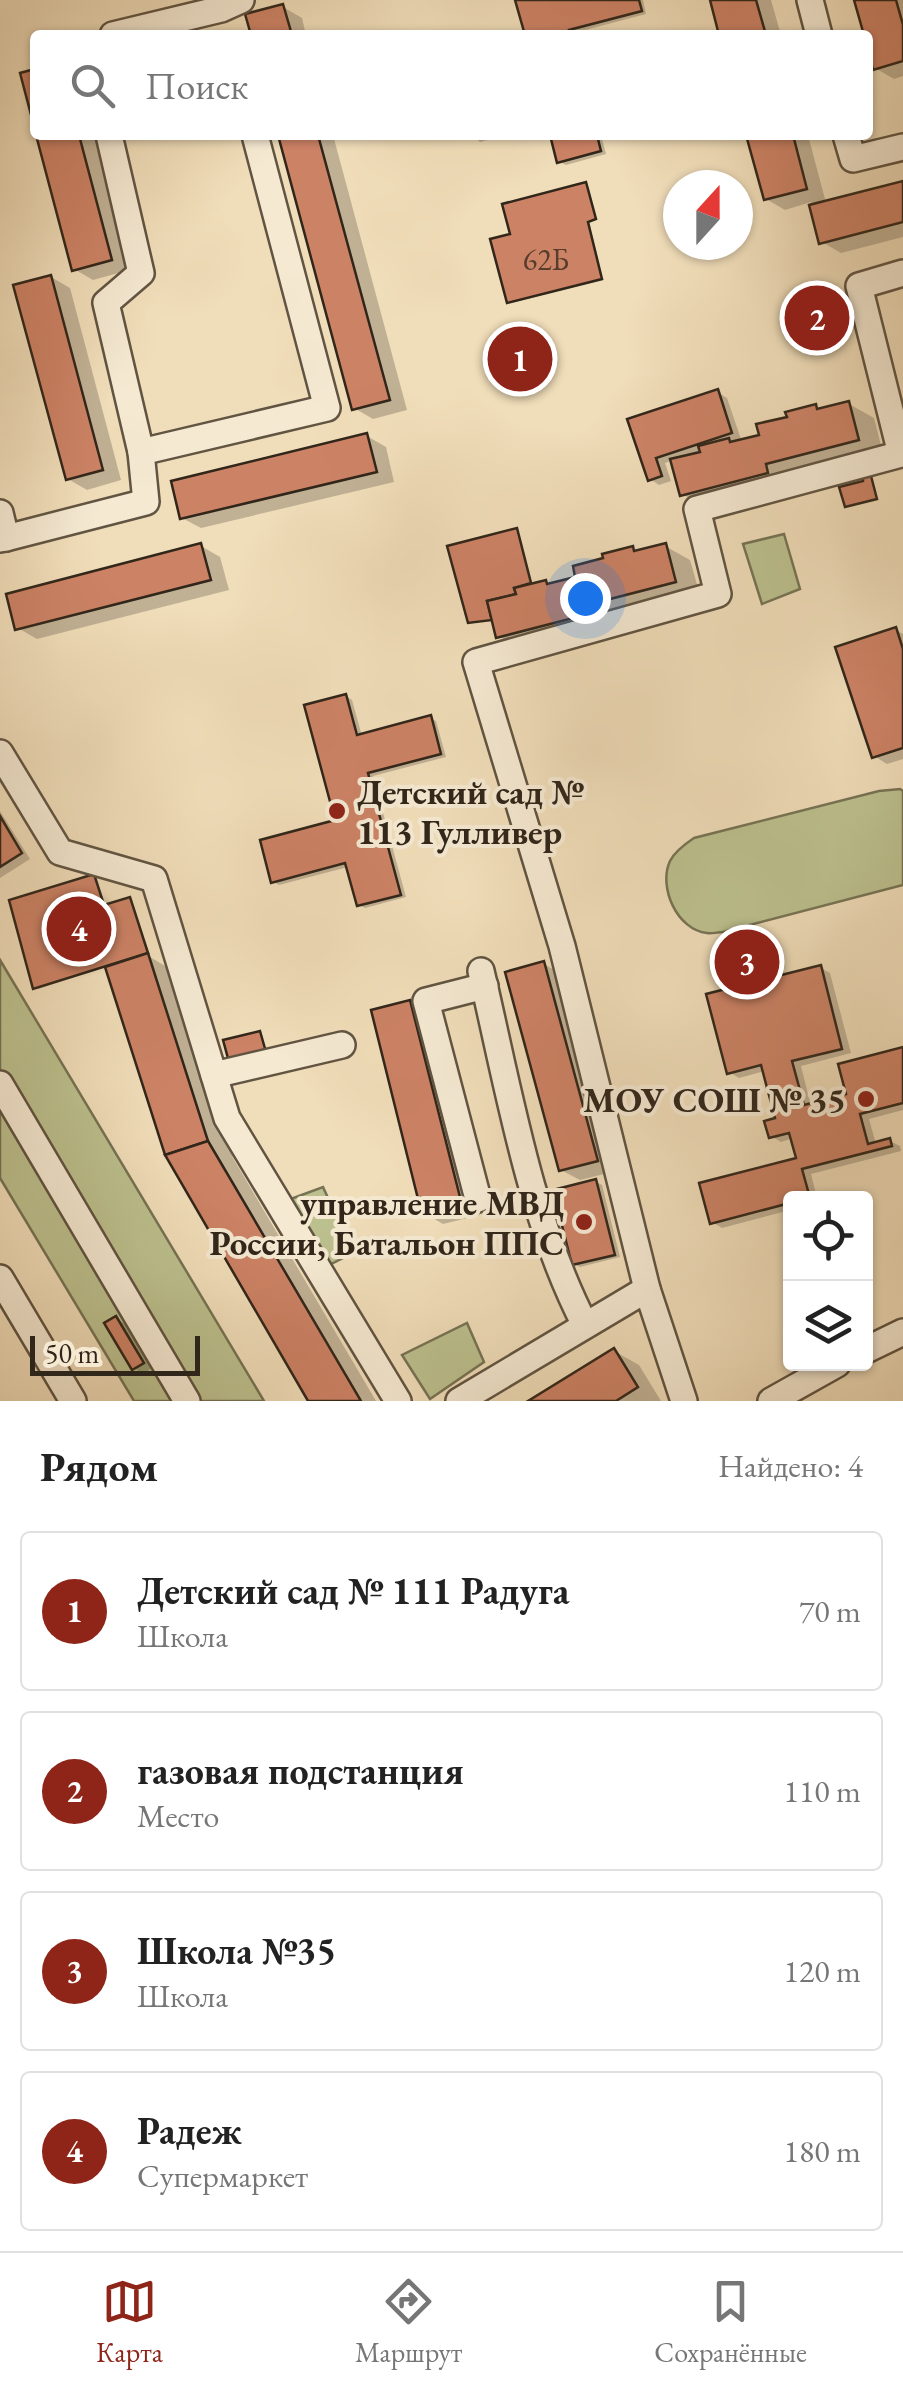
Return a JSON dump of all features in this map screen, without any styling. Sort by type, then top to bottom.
[{"type":"street","points":[[810,0],[818,30]]},
{"type":"street","points":[[132,30],[231,4],[228,30]]},
{"type":"street","points":[[2,530],[146,502],[141,452],[106,303],[141,272],[110,140]]},
{"type":"street","points":[[141,452],[326,408],[255,140]]},
{"type":"street","points":[[847,140],[853,160],[903,146]]},
{"type":"street","points":[[684,1401],[647,1289],[562,946],[476,662],[718,594],[697,509],[902,457],[859,286],[903,273]]},
{"type":"street","points":[[0,754],[60,852],[154,878],[228,1118],[398,1401]]},
{"type":"street","points":[[478,1199],[426,1001],[483,979],[531,1182],[565,1285],[585,1326]]},
{"type":"street","points":[[214,1074],[342,1045]]},
{"type":"street","points":[[0,1084],[187,1401]]},
{"type":"street","points":[[0,1278],[73,1401]]},
{"type":"street","points":[[458,1401],[647,1289]]},
{"type":"street","points":[[873,1347],[903,1332]]},
{"type":"street","points":[[771,1401],[825,1371]]},
{"type":"green space","points":[[784,534],[800,589],[762,604],[743,544]]},
{"type":"green space","points":[[900,789],[903,885],[713,933],[687,924],[673,906],[666,883],[670,861],[694,838]]},
{"type":"green space","points":[[0,960],[264,1401],[134,1401],[0,1178]]},
{"type":"green space","points":[[323,1187],[353,1253],[325,1267],[288,1200]]},
{"type":"green space","points":[[467,1323],[484,1362],[430,1399],[402,1355]]},
{"type":"building","points":[[515,0],[639,0],[642,11],[569,30],[524,30]]},
{"type":"building","points":[[710,0],[756,0],[765,30],[718,30]]},
{"type":"building","points":[[854,0],[896,0],[903,25],[903,61],[873,70],[873,30],[863,30]]},
{"type":"building","points":[[283,4],[291,30],[250,30],[245,14]]},
{"type":"building","points":[[30,70],[30,111],[20,73]]},
{"type":"building","points":[[37,140],[80,140],[112,260],[72,271]]},
{"type":"building","points":[[279,140],[319,140],[390,400],[352,410]]},
{"type":"building","points":[[551,140],[598,140],[601,151],[557,163]]},
{"type":"building","points":[[747,140],[794,140],[807,189],[764,200]]},
{"type":"building","points":[[903,181],[903,222],[819,244],[809,205]]},
{"type":"building","points":[[586,182],[596,219],[588,222],[602,279],[507,303],[490,239],[510,234],[502,204]]},
{"type":"building","points":[[51,275],[103,470],[66,480],[13,285]]},
{"type":"building","points":[[826,305],[831,324],[807,330],[802,312]]},
{"type":"building","points":[[718,389],[732,433],[656,458],[662,476],[648,481],[627,419]]},
{"type":"building","points":[[849,401],[859,440],[766,464],[768,473],[680,496],[670,459],[700,452],[698,446],[759,435],[756,424],[787,417],[785,412]]},
{"type":"building","points":[[367,433],[377,472],[180,519],[171,481]]},
{"type":"building","points":[[871,476],[877,499],[845,507],[839,487]]},
{"type":"building","points":[[517,528],[531,583],[514,588],[516,594],[487,601],[492,620],[468,623],[447,546]]},
{"type":"building","points":[[201,543],[211,580],[15,630],[6,594]]},
{"type":"building","points":[[666,543],[676,582],[583,606],[585,615],[496,638],[487,601],[516,594],[514,588],[575,577],[573,566],[603,558],[602,554]]},
{"type":"building","points":[[896,627],[903,649],[903,748],[872,758],[835,647]]},
{"type":"building","points":[[346,694],[357,735],[431,715],[441,754],[368,773],[401,895],[357,906],[345,863],[271,883],[260,840],[335,820],[304,705]]},
{"type":"building","points":[[0,816],[22,853],[0,867]]},
{"type":"building","points":[[94,874],[104,905],[130,897],[148,953],[33,989],[9,900]]},
{"type":"building","points":[[148,953],[208,1141],[165,1155],[105,967]]},
{"type":"building","points":[[544,961],[598,1161],[559,1171],[505,972]]},
{"type":"building","name":"МОУ СОШ № 35","points":[[821,965],[842,1049],[792,1061],[804,1105],[846,1094],[838,1064],[903,1047],[903,1103],[860,1114],[868,1144],[890,1138],[892,1146],[802,1169],[808,1191],[783,1191],[783,1205],[710,1224],[699,1183],[796,1158],[789,1133],[769,1138],[764,1121],[775,1118],[761,1065],[727,1074],[706,994]]},
{"type":"building","points":[[410,1000],[462,1205],[422,1215],[371,1010]]},
{"type":"building","points":[[260,1031],[266,1052],[229,1062],[223,1040]]},
{"type":"building","points":[[208,1141],[361,1401],[308,1401],[165,1155]]},
{"type":"building","name":"управление МВД России, Батальон ППС","points":[[596,1179],[615,1255],[572,1265],[553,1190]]},
{"type":"building","points":[[116,1316],[144,1363],[132,1370],[104,1323]]},
{"type":"building","points":[[614,1348],[638,1387],[616,1401],[528,1401]]},
{"type":"place","name":"газовая подстанция","points":[[817,318]]},
{"type":"place","name":"Детский сад № 111 Радуга","points":[[520,359]]},
{"type":"place","name":"Детский сад № 113 Гулливер","points":[[337,811]]},
{"type":"place","name":"Радеж","points":[[79,929]]},
{"type":"place","name":"Школа №35","points":[[747,962]]},
{"type":"place","name":"МОУ СОШ № 35","points":[[866,1099]]},
{"type":"place","name":"управление МВД России, Батальон ППС","points":[[584,1222]]}]
